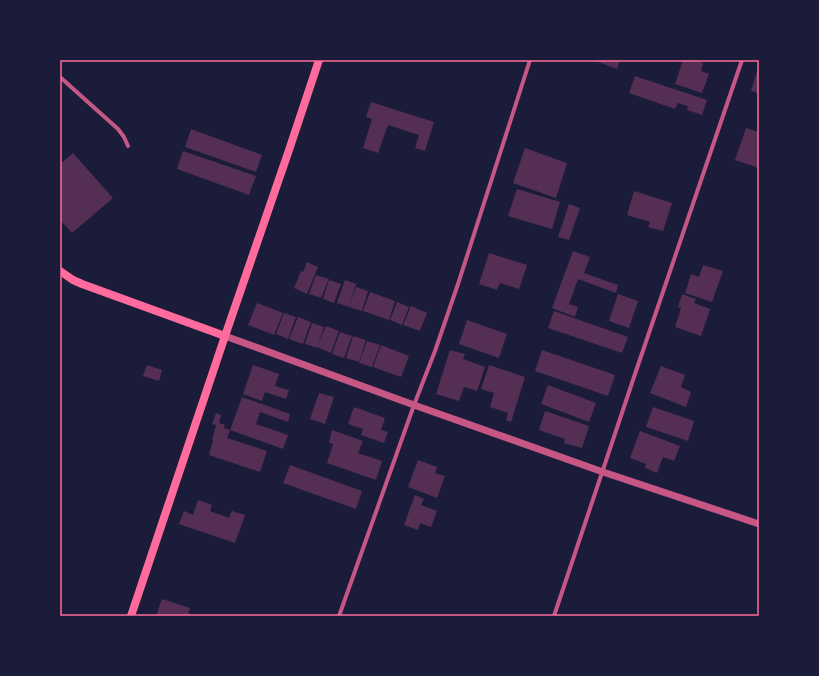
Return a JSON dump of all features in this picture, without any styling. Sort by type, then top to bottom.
[{"type":"main road","points":[[131,616],[319,60]]},
{"type":"main road","points":[[60,271],[82,284],[225,336]]},
{"type":"street","points":[[339,616],[414,405],[435,351],[530,60]]},
{"type":"street","points":[[554,616],[742,60]]},
{"type":"street","points":[[60,77],[118,130],[124,137],[128,146]]},
{"type":"street","points":[[225,336],[603,472],[759,524]]},
{"type":"building","points":[[593,60],[620,60],[617,69]]},
{"type":"building","points":[[683,60],[694,60],[703,63],[701,71],[709,74],[702,93],[675,84]]},
{"type":"building","points":[[757,71],[759,71],[759,93],[751,91]]},
{"type":"building","points":[[635,76],[707,100],[702,115],[687,110],[688,106],[678,103],[675,109],[629,93]]},
{"type":"building","points":[[371,102],[434,122],[425,151],[415,148],[419,135],[388,125],[378,153],[363,148],[372,119],[366,117]]},
{"type":"building","points":[[746,128],[759,132],[759,168],[735,160]]},
{"type":"building","points":[[191,129],[262,155],[256,172],[185,147]]},
{"type":"building","points":[[525,148],[567,163],[556,198],[513,183]]},
{"type":"building","points":[[183,151],[256,176],[249,195],[177,169]]},
{"type":"building","points":[[73,153],[113,198],[72,233],[60,220],[60,164]]},
{"type":"building","points":[[517,189],[560,202],[552,229],[508,216]]},
{"type":"building","points":[[634,191],[672,203],[663,231],[648,227],[650,222],[627,215]]},
{"type":"building","points":[[569,204],[580,208],[569,240],[558,237]]},
{"type":"building","points":[[573,251],[590,257],[584,273],[618,285],[616,293],[578,279],[569,304],[578,307],[575,317],[552,308]]},
{"type":"building","points":[[489,253],[527,265],[519,289],[500,283],[497,290],[479,284]]},
{"type":"building","points":[[307,262],[318,267],[307,294],[294,288],[301,271],[303,272]]},
{"type":"building","points":[[703,265],[723,271],[712,302],[685,293],[691,274],[699,277]]},
{"type":"building","points":[[316,275],[329,279],[321,298],[309,294]]},
{"type":"building","points":[[329,280],[341,284],[334,303],[323,299]]},
{"type":"building","points":[[345,280],[356,284],[349,307],[337,303]]},
{"type":"building","points":[[356,287],[368,291],[362,311],[349,307]]},
{"type":"building","points":[[370,292],[395,301],[389,320],[363,311]]},
{"type":"building","points":[[618,294],[638,301],[629,328],[609,321]]},
{"type":"building","points":[[682,294],[696,299],[694,303],[710,309],[701,336],[675,327],[681,308],[678,307]]},
{"type":"building","points":[[397,302],[409,307],[402,325],[390,320]]},
{"type":"building","points":[[257,303],[283,313],[274,335],[248,325]]},
{"type":"building","points":[[411,306],[427,313],[420,331],[403,325]]},
{"type":"building","points":[[554,311],[628,337],[622,353],[548,328]]},
{"type":"building","points":[[284,313],[296,317],[288,339],[276,334]]},
{"type":"building","points":[[298,317],[311,322],[303,344],[289,339]]},
{"type":"building","points":[[467,320],[507,334],[499,358],[459,344]]},
{"type":"building","points":[[312,323],[324,327],[317,348],[305,344]]},
{"type":"building","points":[[326,326],[339,331],[331,353],[317,347]]},
{"type":"building","points":[[340,332],[352,336],[344,358],[332,354]]},
{"type":"building","points":[[353,336],[366,340],[359,362],[346,358]]},
{"type":"building","points":[[367,341],[380,345],[372,367],[359,363]]},
{"type":"building","points":[[381,345],[409,356],[401,377],[373,367]]},
{"type":"building","points":[[450,350],[465,354],[463,359],[485,367],[477,391],[464,387],[459,401],[436,394]]},
{"type":"building","points":[[542,350],[615,375],[608,396],[535,371]]},
{"type":"building","points":[[147,365],[162,370],[159,381],[143,376]]},
{"type":"building","points":[[253,365],[279,374],[275,386],[289,390],[286,399],[265,392],[262,401],[243,394]]},
{"type":"building","points":[[489,365],[525,377],[511,422],[506,420],[508,413],[490,407],[494,393],[481,389]]},
{"type":"building","points":[[661,366],[685,375],[681,387],[691,392],[686,407],[650,393]]},
{"type":"building","points":[[548,385],[596,403],[589,422],[541,404]]},
{"type":"building","points":[[319,393],[334,397],[325,424],[310,419]]},
{"type":"building","points":[[242,397],[290,414],[288,422],[260,412],[256,424],[288,435],[283,449],[230,430]]},
{"type":"building","points":[[354,407],[385,418],[381,430],[388,432],[384,443],[361,435],[363,429],[348,424]]},
{"type":"building","points":[[653,407],[694,421],[688,441],[646,427]]},
{"type":"building","points":[[545,411],[589,426],[582,448],[564,443],[565,439],[539,430]]},
{"type":"building","points":[[216,413],[221,415],[219,423],[225,425],[224,428],[230,430],[227,438],[267,451],[260,472],[209,455],[216,425],[212,424]]},
{"type":"building","points":[[332,430],[363,441],[358,453],[382,461],[376,480],[327,463],[333,444],[329,442]]},
{"type":"building","points":[[640,431],[680,446],[674,461],[663,457],[657,473],[645,468],[646,464],[630,458]]},
{"type":"building","points":[[418,460],[437,467],[435,473],[445,476],[437,498],[408,487]]},
{"type":"building","points":[[290,465],[362,491],[356,509],[283,483]]},
{"type":"building","points":[[415,495],[424,499],[421,505],[437,511],[431,527],[420,523],[418,530],[404,525]]},
{"type":"building","points":[[198,500],[212,505],[210,511],[229,518],[232,511],[245,515],[235,543],[179,524],[184,511],[193,515]]},
{"type":"building","points":[[162,599],[190,608],[188,613],[195,616],[156,616]]}]
